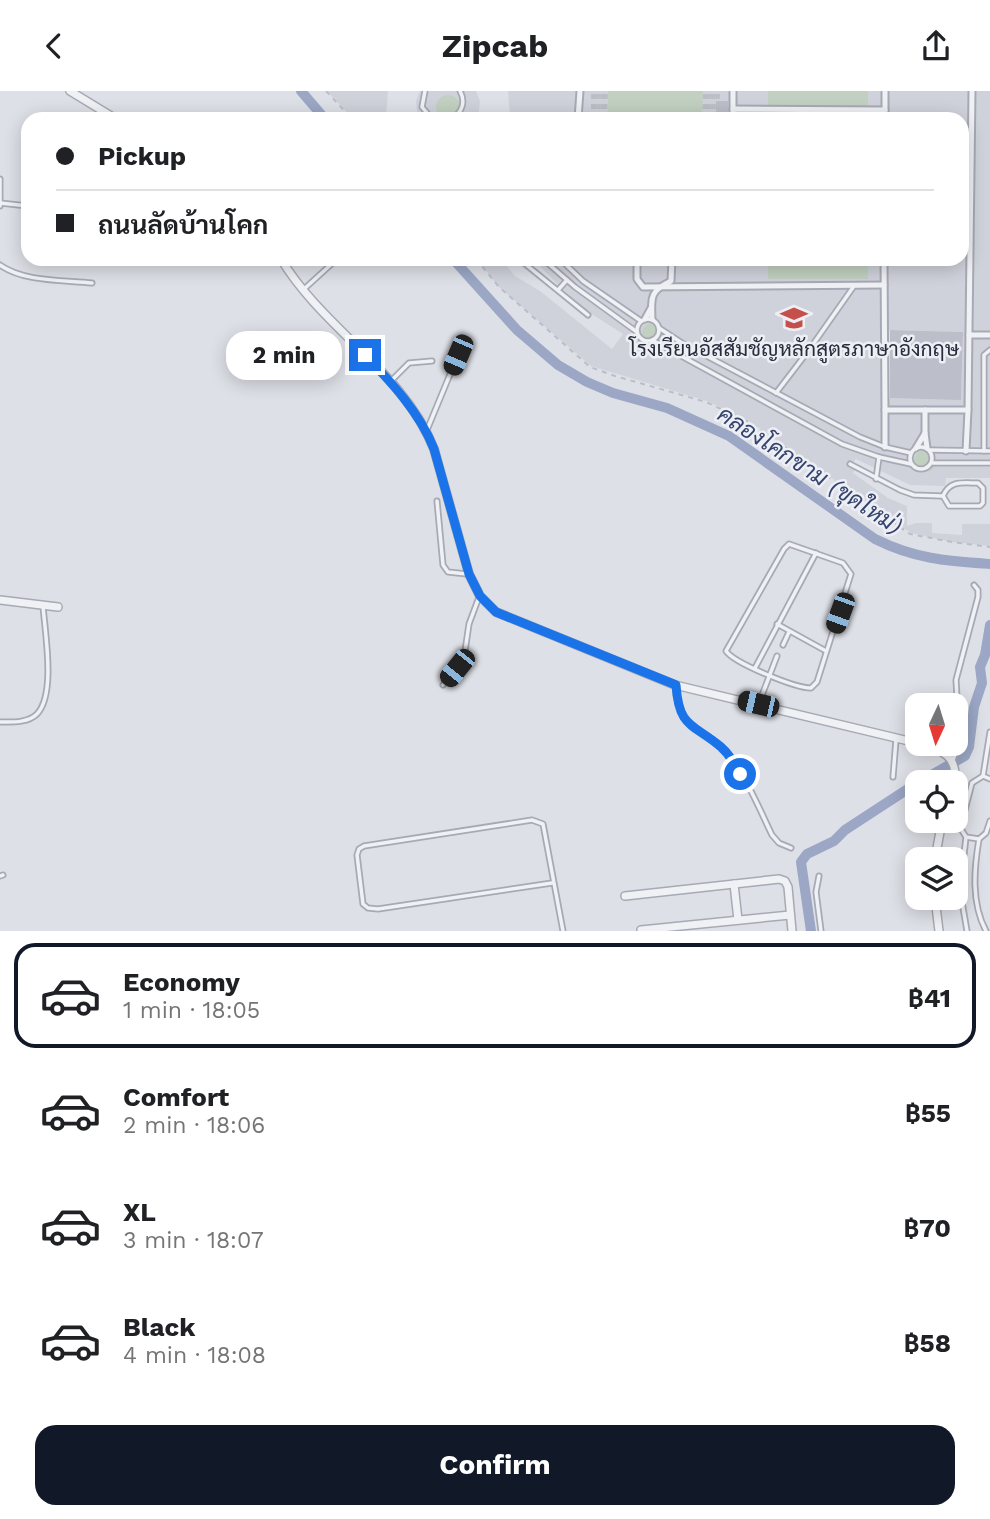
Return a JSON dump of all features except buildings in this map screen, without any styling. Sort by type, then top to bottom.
[{"type":"street","points":[[70,91],[104,112]]},
{"type":"street","points":[[578,112],[580,91]]},
{"type":"street","points":[[733,91],[733,109],[885,110],[885,91]]},
{"type":"street","points":[[966,451],[972,91]]},
{"type":"street","points":[[286,266],[303,290],[390,382],[426,430],[434,449],[469,574],[480,596],[496,612],[676,685],[905,740]]},
{"type":"street","points":[[637,266],[636,279],[651,297]]},
{"type":"street","points":[[646,320],[651,307],[651,297],[658,287],[671,281],[672,266]]},
{"type":"street","points":[[884,266],[885,447]]},
{"type":"street","points":[[643,287],[884,285]]},
{"type":"street","points":[[969,335],[990,335]]},
{"type":"street","points":[[885,410],[968,410]]},
{"type":"street","points":[[925,410],[928,449]]},
{"type":"street","points":[[913,450],[925,433]]},
{"type":"street","points":[[0,600],[58,607]]},
{"type":"street","points":[[948,756],[953,760],[955,770]]},
{"type":"street","points":[[625,896],[785,881],[788,887],[792,931]]},
{"type":"street","points":[[734,884],[738,920]]},
{"type":"street","points":[[936,910],[939,931]]},
{"type":"street","points":[[641,930],[790,915]]},
{"type":"lane","points":[[459,112],[463,104],[460,91]]},
{"type":"lane","points":[[423,92],[422,107],[424,112]]},
{"type":"lane","points":[[0,179],[0,205],[21,206]]},
{"type":"lane","points":[[0,265],[15,274],[92,283]]},
{"type":"lane","points":[[303,290],[329,266]]},
{"type":"lane","points":[[528,266],[588,315]]},
{"type":"lane","points":[[551,266],[567,281],[637,332],[641,338],[652,340],[842,444],[879,457],[911,464],[919,469],[932,463],[990,463]]},
{"type":"lane","points":[[567,266],[583,281],[682,343],[860,437],[885,447],[987,451],[984,355],[990,350]]},
{"type":"lane","points":[[558,290],[567,281]]},
{"type":"lane","points":[[776,393],[854,286]]},
{"type":"lane","points":[[637,332],[646,320]]},
{"type":"lane","points":[[652,340],[658,335],[659,328]]},
{"type":"lane","points":[[426,430],[458,355]]},
{"type":"lane","points":[[390,382],[409,363],[432,361]]},
{"type":"lane","points":[[984,369],[990,369]]},
{"type":"lane","points":[[984,389],[990,389]]},
{"type":"lane","points":[[984,414],[990,414]]},
{"type":"lane","points":[[928,449],[933,456],[932,463]]},
{"type":"lane","points":[[911,464],[913,450]]},
{"type":"lane","points":[[876,479],[879,457]]},
{"type":"lane","points":[[850,464],[876,479],[914,495],[943,496]]},
{"type":"lane","points":[[978,483],[983,488],[983,503],[977,507],[949,506],[943,496],[953,484],[978,483]]},
{"type":"lane","points":[[437,501],[443,565],[448,572],[469,574]]},
{"type":"lane","points":[[793,545],[816,553],[844,562],[851,574],[814,686],[804,688],[731,657],[727,654],[727,646],[786,546],[793,545]]},
{"type":"lane","points":[[755,668],[816,553]]},
{"type":"lane","points":[[953,760],[959,743],[956,680],[978,597],[978,590],[974,585]]},
{"type":"lane","points":[[443,685],[457,668],[465,651],[469,624],[480,596]]},
{"type":"lane","points":[[0,722],[24,721],[36,716],[43,705],[48,677],[43,606]]},
{"type":"lane","points":[[777,624],[826,651]]},
{"type":"lane","points":[[783,645],[789,632]]},
{"type":"lane","points":[[758,704],[777,656]]},
{"type":"lane","points":[[676,685],[677,704],[682,716],[691,727],[721,747],[732,758],[772,835],[779,843],[791,848]]},
{"type":"lane","points":[[967,931],[960,890],[966,837],[961,829],[972,783],[983,776],[990,732]]},
{"type":"lane","points":[[893,777],[897,738]]},
{"type":"lane","points":[[983,776],[990,779]]},
{"type":"lane","points":[[552,883],[378,909],[368,908],[363,904],[357,855],[359,849],[364,846],[539,821],[543,824],[563,931]]},
{"type":"lane","points":[[986,931],[980,920],[974,880],[979,839],[986,833],[990,821]]},
{"type":"lane","points":[[966,837],[979,839]]},
{"type":"lane","points":[[819,876],[816,892],[821,931]]},
{"type":"path","points":[[326,91],[346,112]]},
{"type":"path","points":[[599,112],[600,91]]},
{"type":"path","points":[[599,112],[600,91]]},
{"type":"path","points":[[710,112],[711,91]]},
{"type":"path","points":[[710,112],[711,91]]},
{"type":"path","points":[[482,266],[499,287],[590,367],[706,402],[749,422],[910,534],[990,547]]},
{"type":"shaded area","points":[[327,91],[388,91],[386,112],[346,112]]},
{"type":"shaded area","points":[[420,91],[476,91],[480,101],[479,112],[417,112],[416,101]]},
{"type":"shaded area","points":[[508,91],[608,91],[607,112],[510,112]]},
{"type":"shaded area","name":"โรงเรียนอัสสัมชัญหลักสูตรภาษาอังกฤษ","points":[[703,91],[768,91],[768,106],[867,107],[868,91],[990,91],[990,478],[946,478],[945,486],[910,485],[856,459],[852,464],[856,467],[853,473],[888,498],[907,506],[907,526],[932,523],[932,533],[962,535],[962,524],[990,524],[990,546],[952,542],[911,533],[749,421],[707,401],[591,366],[499,287],[482,266],[507,266],[515,276],[540,291],[612,349],[623,334],[590,313],[540,266],[768,266],[768,279],[868,279],[868,266],[969,266],[969,112],[702,112]],"holes":[[[889,330],[963,332],[961,399],[887,398]]]},
{"type":"green space","points":[[608,91],[703,91],[702,112],[607,112]]},
{"type":"green space","points":[[768,91],[868,91],[868,107],[768,107]]},
{"type":"green space","points":[[443,96],[453,96],[459,102],[459,112],[437,112],[437,102]]},
{"type":"green space","points":[[768,266],[868,266],[868,279],[768,279]]},
{"type":"green space","points":[[653,323],[661,326],[664,334],[661,342],[653,345],[645,342],[642,334],[645,326]]},
{"type":"green space","points":[[925,450],[933,453],[936,461],[933,469],[925,472],[917,469],[914,461],[917,453]]},
{"type":"waterway","name":"คลองโคกขาม (ขุดใหม่)","points":[[301,91],[319,112]]},
{"type":"waterway","name":"คลองโคกขาม (ขุดใหม่)","points":[[459,266],[517,330],[558,365],[587,382],[613,393],[667,408],[729,436],[875,539],[890,546],[931,558],[990,564]]},
{"type":"waterway","name":"คลองโคกขาม (ขุดใหม่)","points":[[940,770],[965,756],[969,747],[974,707],[982,683],[980,667],[990,625]]},
{"type":"waterway","name":"คลองโคกขาม (ขุดใหม่)","points":[[811,931],[801,862],[807,854],[834,841],[845,830],[905,791]]},
{"type":"place","name":"โรงเรียนอัสสัมชัญหลักสูตรภาษาอังกฤษ","points":[[794,318]]},
{"type":"route","points":[[365,355],[390,382],[426,430],[434,449],[469,574],[480,596],[496,612],[676,685],[677,704],[682,716],[691,727],[721,747],[732,758],[740,774]]}]
